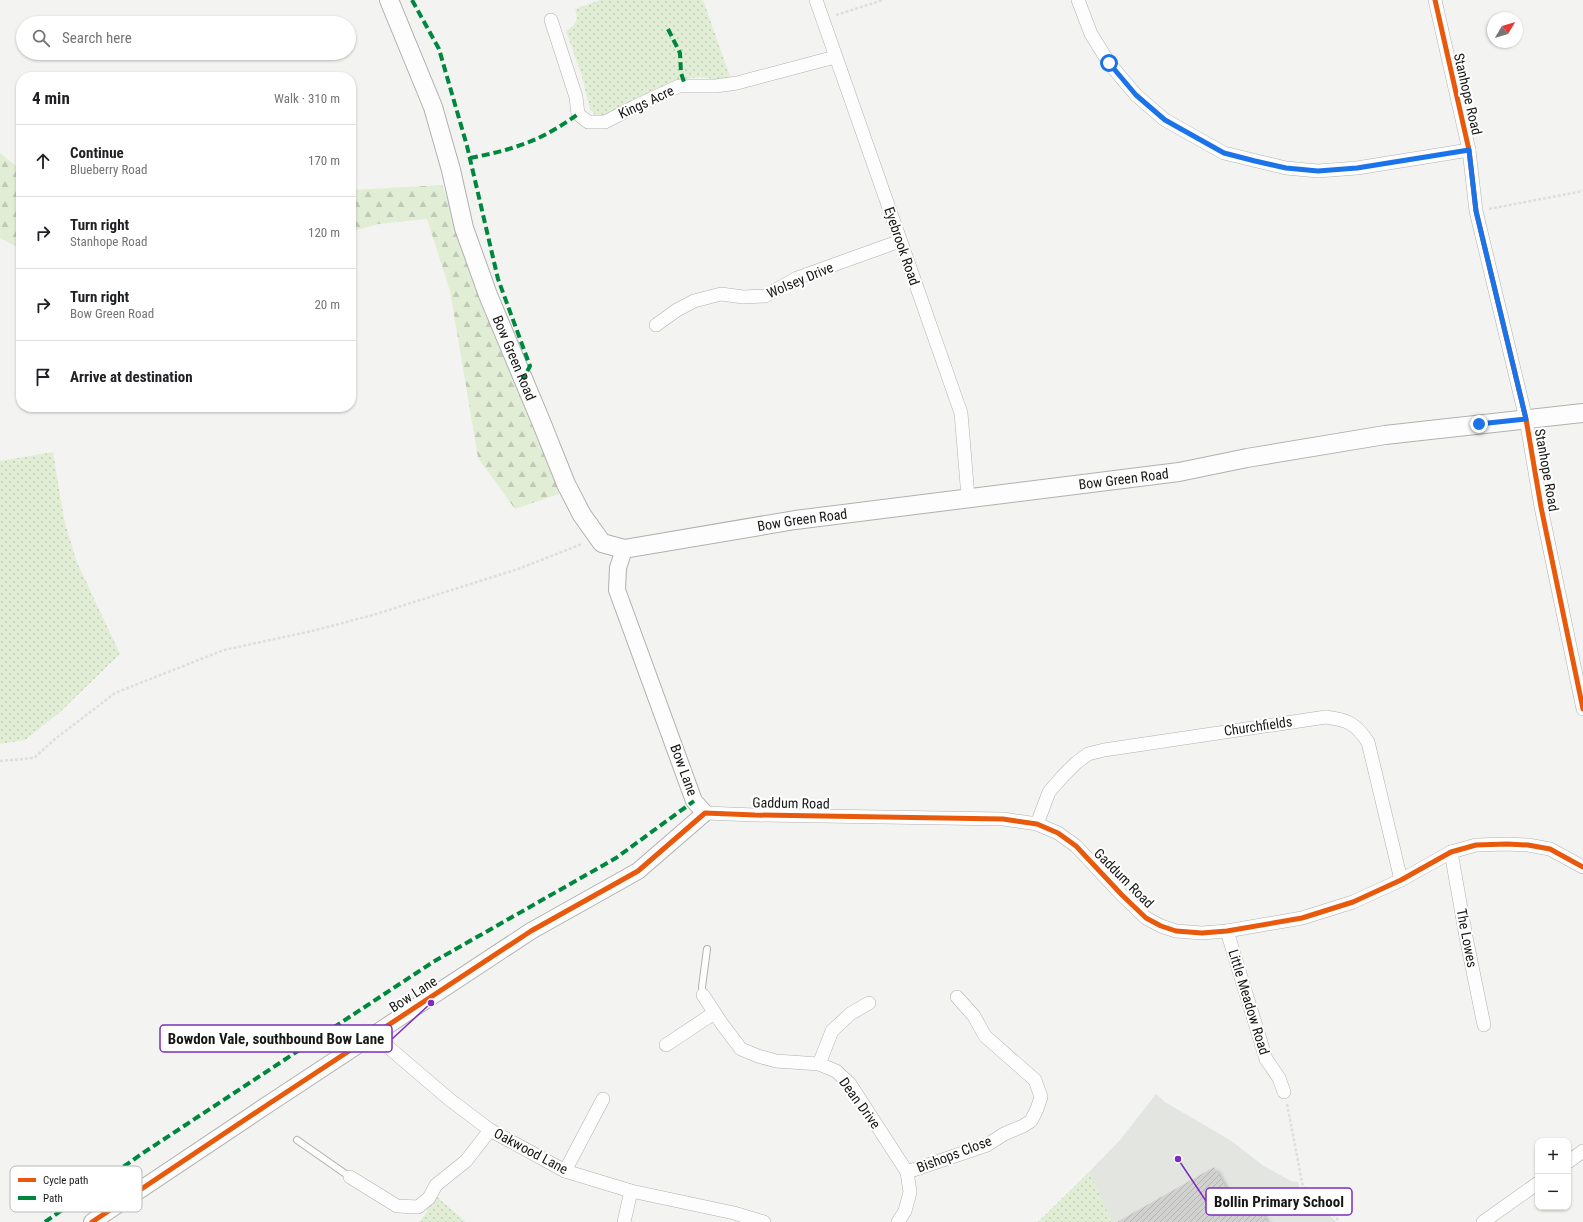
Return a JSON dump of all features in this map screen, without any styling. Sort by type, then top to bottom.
[{"type":"main road","name":"Bow Green Road","points":[[389,0],[433,107],[464,228],[488,295],[566,484],[582,515],[602,543],[624,549],[795,520],[968,497],[1178,472],[1247,458],[1385,435],[1583,413]]},
{"type":"street","name":"Eyebrook Road","points":[[816,0],[961,414],[968,497]]},
{"type":"street","points":[[1078,0],[1091,34],[1098,46],[1109,63],[1136,95],[1165,120],[1224,153],[1286,168],[1318,171],[1357,168],[1469,150]]},
{"type":"street","name":"Stanhope Road","points":[[1435,0],[1469,150],[1476,211],[1526,419],[1541,507],[1583,709]]},
{"type":"street","name":"Kings Acre","points":[[551,20],[576,96],[578,114],[588,122],[605,122],[679,86],[716,86],[737,83],[835,57]]},
{"type":"street","name":"Wolsey Drive","points":[[656,325],[677,310],[694,302],[721,294],[743,297],[765,296],[796,278],[900,241]]},
{"type":"street","name":"Bow Lane","points":[[142,1189],[531,931],[638,871],[705,813],[694,801],[617,590],[618,568],[624,549]]},
{"type":"street","name":"Churchfields","points":[[1037,824],[1049,792],[1076,763],[1088,754],[1326,717],[1343,720],[1358,728],[1368,742],[1401,880]]},
{"type":"street","name":"Gaddum Road","points":[[705,813],[1004,819],[1037,824],[1058,833],[1076,846],[1146,918],[1161,926],[1176,931],[1202,933],[1227,931],[1302,918],[1353,902],[1401,880],[1451,852],[1476,845],[1528,845],[1550,849],[1583,867]]},
{"type":"street","name":"The Lowes","points":[[1451,852],[1466,938],[1484,1025]]},
{"type":"street","name":"Little Meadow Road","points":[[1227,931],[1266,1059],[1279,1078],[1284,1092]]},
{"type":"street","name":"Dean Drive","points":[[703,995],[714,1013],[741,1049],[776,1061],[819,1064],[836,1071],[850,1084],[907,1172],[910,1192],[905,1211],[898,1222]]},
{"type":"street","name":"Bishops Close","points":[[907,1172],[987,1144],[1004,1134],[1023,1126],[1031,1121],[1041,1098],[1035,1080],[985,1036],[974,1016],[957,997]]},
{"type":"street","points":[[819,1064],[832,1031],[850,1014],[869,1003]]},
{"type":"street","points":[[666,1045],[714,1013]]},
{"type":"street","name":"Oakwood Lane","points":[[374,1034],[449,1099],[490,1130],[565,1171],[631,1191],[734,1213],[764,1222]]},
{"type":"street","points":[[565,1171],[603,1099]]},
{"type":"street","points":[[350,1177],[397,1206],[418,1207],[429,1198],[436,1185],[466,1161],[490,1130]]},
{"type":"street","points":[[1571,1160],[1583,1151]]},
{"type":"street","points":[[1483,1222],[1535,1185]]},
{"type":"street","points":[[624,1222],[631,1191]]},
{"type":"street","name":"Bow Lane","points":[[92,1222],[107,1212]]},
{"type":"lane","points":[[703,995],[702,987],[707,949]]},
{"type":"lane","points":[[297,1140],[350,1177]]},
{"type":"path","points":[[822,20],[883,0]]},
{"type":"path","points":[[1476,211],[1583,191]]},
{"type":"path","points":[[0,761],[34,758],[55,739],[115,693],[224,650],[312,631],[373,615],[518,569],[599,538]]},
{"type":"path","points":[[1284,1092],[1303,1187],[1321,1201],[1340,1222]]},
{"type":"shaded area","points":[[1156,1094],[1165,1102],[1230,1140],[1264,1166],[1291,1181],[1298,1182],[1300,1189],[1337,1222],[1038,1222],[1053,1209],[1120,1140]]},
{"type":"green space","points":[[600,0],[703,0],[731,79],[720,80],[700,77],[685,79],[609,115],[595,115],[590,109],[581,73],[566,31],[576,22],[577,17],[575,9]]},
{"type":"green space","points":[[0,153],[16,166],[16,246],[0,238]]},
{"type":"green space","points":[[442,185],[562,493],[515,509],[478,458],[450,291],[427,219],[378,224],[356,231],[356,190]]},
{"type":"green space","points":[[53,452],[64,519],[76,560],[120,654],[60,712],[25,740],[0,744],[0,461]]},
{"type":"green space","points":[[1089,1172],[1112,1222],[1038,1222]]},
{"type":"green space","points":[[437,1197],[466,1222],[419,1222],[427,1212],[427,1206]]},
{"type":"building","points":[[1214,1167],[1241,1215],[1258,1206],[1267,1222],[1117,1222]]},
{"type":"marked path","points":[[412,0],[439,49],[467,146],[498,279],[530,366],[523,379]]},
{"type":"marked path","points":[[668,29],[680,53],[681,73],[685,85]]},
{"type":"marked path","points":[[470,158],[487,155],[532,141],[556,129],[578,114]]},
{"type":"marked path","points":[[125,1166],[433,962],[616,858],[694,801]]},
{"type":"marked path","points":[[45,1222],[59,1212]]},
{"type":"cycle path","points":[[1435,0],[1469,150],[1476,211],[1526,419],[1541,507],[1583,709]]},
{"type":"cycle path","points":[[142,1189],[531,931],[638,871],[705,813],[1003,819],[1037,824],[1058,833],[1076,846],[1146,918],[1161,926],[1176,931],[1202,933],[1227,931],[1302,918],[1353,902],[1401,880],[1451,852],[1476,845],[1528,845],[1550,849],[1583,867]]},
{"type":"cycle path","points":[[92,1222],[107,1212]]},
{"type":"place","name":"Bowdon Vale, southbound Bow Lane","points":[[431,1003]]},
{"type":"place","name":"Bollin Primary School","points":[[1178,1159]]},
{"type":"route","points":[[1109,63],[1136,95],[1165,120],[1224,153],[1255,161],[1286,168],[1318,171],[1357,168],[1469,150],[1476,211],[1526,419],[1479,424]]}]
